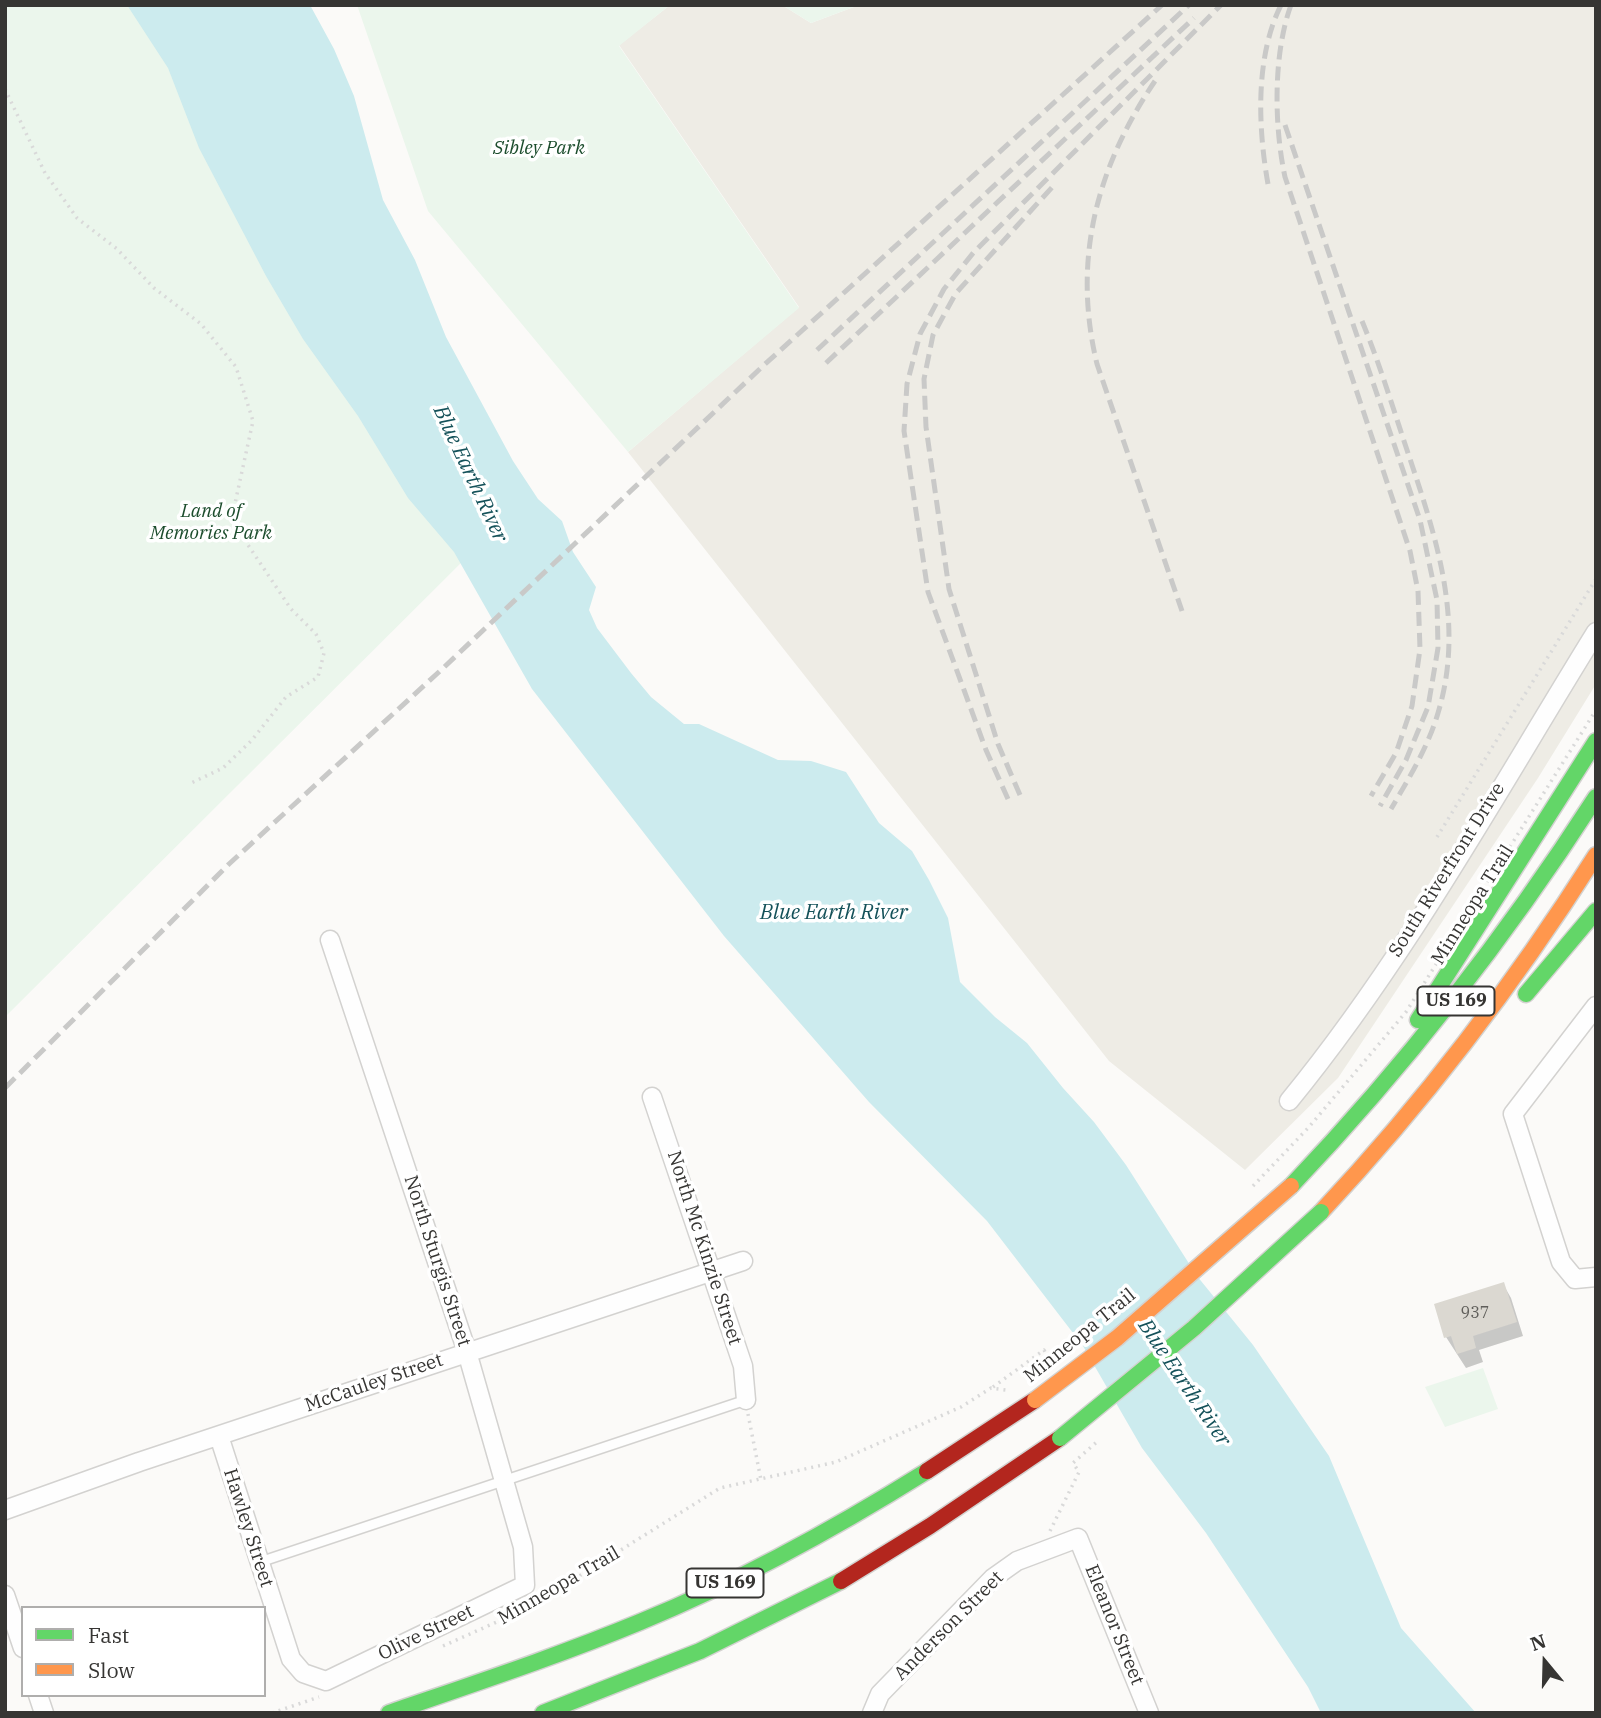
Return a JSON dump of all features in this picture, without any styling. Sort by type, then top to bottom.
[{"type":"highway","points":[[1334,1142],[1482,923],[1596,741]]},
{"type":"highway","name":"US 169","points":[[389,1713],[575,1648],[678,1606],[753,1570],[825,1534],[918,1479],[1035,1400],[1127,1330],[1291,1185],[1334,1142],[1442,1019],[1506,934],[1596,797]]},
{"type":"highway","name":"US 169","points":[[543,1713],[650,1674],[849,1577],[939,1521],[1060,1438],[1141,1376],[1232,1297],[1321,1212],[1403,1125],[1516,977],[1596,855]]},
{"type":"highway","points":[[1516,1007],[1596,911]]},
{"type":"highway","points":[[1403,1125],[1488,1038]]},
{"type":"highway","points":[[576,1713],[650,1674]]},
{"type":"street","name":"South Riverfront Drive","points":[[1289,1101],[1326,1055],[1378,981],[1596,632]]},
{"type":"street","name":"North Sturgis Street","points":[[330,940],[467,1352],[523,1547],[526,1585]]},
{"type":"street","points":[[1596,1006],[1513,1114],[1561,1262],[1575,1279],[1596,1277]]},
{"type":"street","name":"North Mc Kinzie Street","points":[[652,1097],[743,1366],[746,1400]]},
{"type":"street","name":"McCauley Street","points":[[5,1510],[743,1261]]},
{"type":"street","name":"Hawley Street","points":[[219,1436],[290,1659],[324,1688]]},
{"type":"street","name":"Anderson Street","points":[[872,1713],[880,1694],[993,1578],[1017,1561],[1079,1538]]},
{"type":"street","name":"Eleanor Street","points":[[1079,1538],[1149,1713]]},
{"type":"street","name":"Olive Street","points":[[324,1688],[526,1585]]},
{"type":"street","points":[[5,1595],[21,1642]]},
{"type":"lane","points":[[260,1563],[746,1400]]},
{"type":"path","points":[[5,89],[45,173],[78,218],[117,249],[154,288],[201,324],[236,367],[253,421],[234,508],[246,542],[290,608],[316,634],[324,653],[318,677],[286,696],[252,740],[223,768],[189,784]]},
{"type":"path","points":[[1437,837],[1596,579]]},
{"type":"path","name":"Minneopa Trail","points":[[1247,1192],[1309,1127],[1406,1012],[1596,709]]},
{"type":"path","points":[[991,1388],[1044,1350]]},
{"type":"path","name":"Minneopa Trail","points":[[1041,1367],[1052,1359]]},
{"type":"path","name":"Minneopa Trail","points":[[443,1646],[528,1608],[720,1488],[836,1462],[961,1407],[991,1388],[1011,1391]]},
{"type":"path","points":[[746,1400],[761,1480]]},
{"type":"path","points":[[1059,1511],[1079,1472],[1073,1463],[1102,1438]]},
{"type":"path","points":[[272,1713],[324,1688]]},
{"type":"shaded area","points":[[670,5],[782,5],[811,23],[859,5],[1596,5],[1596,684],[1538,778],[1338,1078],[1245,1170],[1109,1061],[628,452],[799,307],[619,45]]},
{"type":"green space","name":"Land of Memories Park","points":[[5,5],[130,5],[472,552],[5,1017]]},
{"type":"green space","name":"Sibley Park","points":[[357,5],[670,5],[619,46],[799,308],[628,452],[428,211]]},
{"type":"green space","points":[[782,5],[859,5],[811,23]]},
{"type":"green space","points":[[1483,1368],[1498,1409],[1445,1427],[1425,1387]]},
{"type":"water","name":"Blue Earth River","points":[[127,5],[310,5],[334,49],[354,96],[383,200],[415,260],[446,337],[513,461],[538,499],[562,521],[573,552],[596,587],[589,610],[597,628],[651,697],[684,724],[699,724],[778,760],[811,761],[846,772],[879,823],[912,851],[948,918],[960,982],[995,1017],[1027,1043],[1094,1122],[1126,1165],[1197,1276],[1253,1345],[1329,1456],[1401,1628],[1476,1713],[1321,1713],[1308,1687],[1206,1533],[1142,1448],[1083,1346],[987,1221],[869,1102],[724,936],[532,689],[454,552],[408,498],[358,416],[303,339],[266,276],[199,148],[168,68]]},
{"type":"building","points":[[1504,1282],[1517,1322],[1473,1336],[1476,1348],[1457,1354],[1451,1336],[1444,1338],[1434,1304]]},
{"type":"railway","points":[[5,1088],[229,864],[440,671],[764,365],[1162,5]]},
{"type":"railway","points":[[817,350],[1189,5]]},
{"type":"railway","points":[[1008,799],[986,750],[928,592],[904,431],[907,384],[920,334],[944,289],[974,252],[1221,5]]},
{"type":"railway","points":[[1268,184],[1262,140],[1261,93],[1267,47],[1281,5]]},
{"type":"railway","points":[[1291,5],[1281,45],[1277,90],[1281,157],[1285,177],[1410,551],[1418,591],[1420,649],[1412,706],[1396,753],[1371,796]]},
{"type":"railway","points":[[826,363],[1194,18]]},
{"type":"railway","points":[[1155,81],[1118,147],[1104,182],[1089,252],[1087,289],[1097,364],[1182,611]]},
{"type":"railway","points":[[1285,125],[1420,520],[1437,600],[1438,648],[1428,707],[1406,760],[1380,806]]},
{"type":"railway","points":[[1020,795],[998,744],[949,589],[926,427],[924,379],[933,335],[956,293],[1056,183]]},
{"type":"railway","points":[[1362,321],[1427,512],[1448,611],[1446,679],[1438,713],[1423,750],[1391,809]]},
{"type":"traffic: fast","points":[[1418,1020],[1596,741]]},
{"type":"traffic: fast","points":[[1291,1186],[1375,1094],[1453,999],[1527,900],[1596,797]]},
{"type":"traffic: fast","points":[[1526,994],[1596,911]]},
{"type":"traffic: fast","points":[[1060,1438],[1194,1328],[1321,1212]]},
{"type":"traffic: fast","points":[[389,1713],[578,1646],[677,1606],[787,1552],[927,1471]]},
{"type":"traffic: fast","points":[[543,1713],[700,1651],[841,1581]]},
{"type":"traffic: slow","points":[[1321,1212],[1396,1127],[1467,1040],[1501,995],[1596,855]]},
{"type":"traffic: slow","points":[[1035,1400],[1117,1338],[1291,1186]]},
{"type":"traffic: jam","points":[[927,1471],[1035,1400]]},
{"type":"traffic: jam","points":[[841,1581],[930,1526],[1060,1438]]}]
